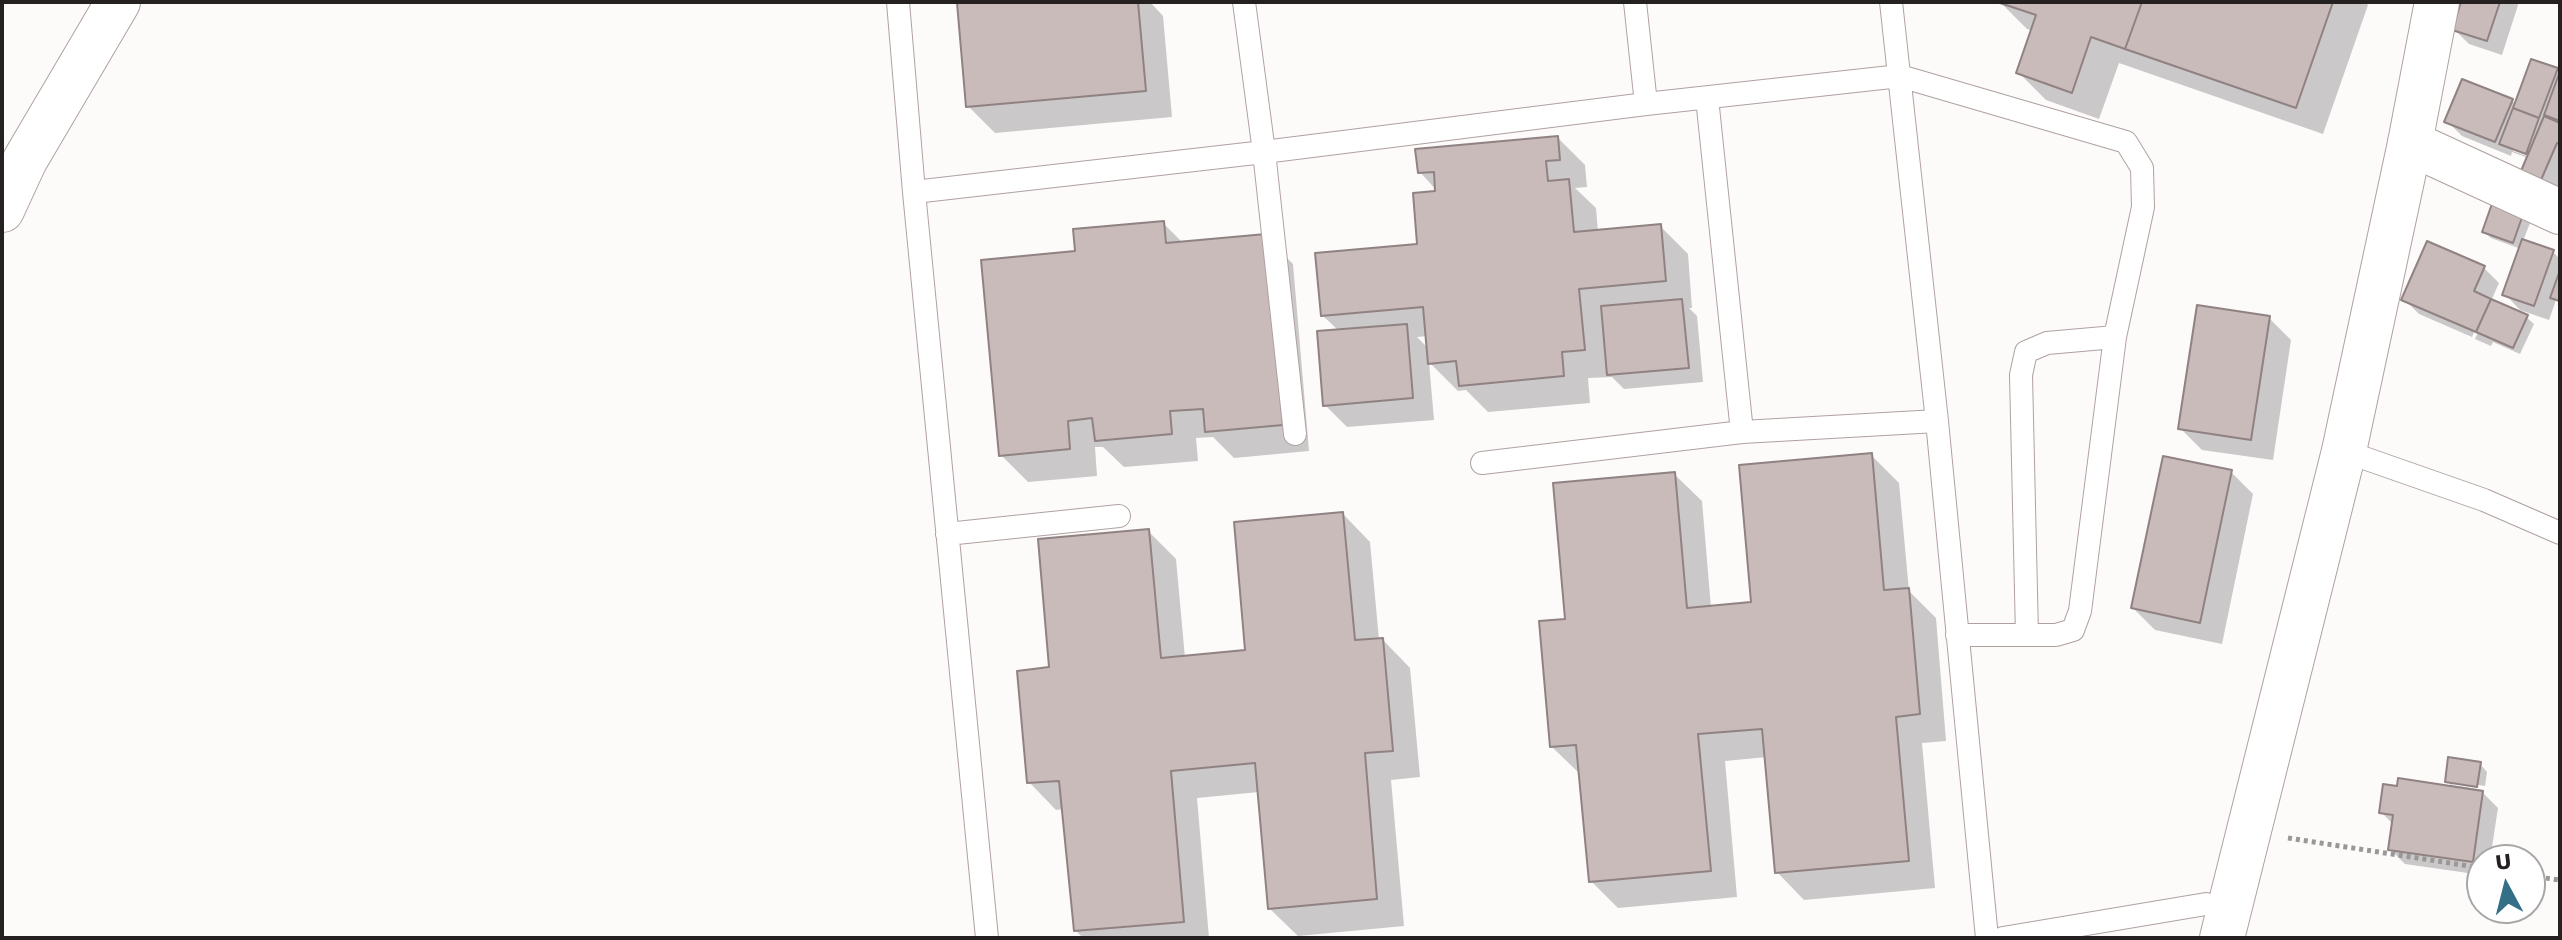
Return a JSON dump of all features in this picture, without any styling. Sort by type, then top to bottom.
[{"type":"main road","points":[[2,210],[13,158],[118,2]]},
{"type":"main road","points":[[2214,921],[2248,831],[2344,451],[2437,2]]},
{"type":"main road","points":[[2410,143],[2560,212]]},
{"type":"lane","points":[[898,2],[987,938]]},
{"type":"lane","points":[[1244,2],[1295,434]]},
{"type":"lane","points":[[1635,2],[1646,104]]},
{"type":"lane","points":[[1891,2],[1937,421],[1987,938]]},
{"type":"lane","points":[[914,192],[1900,76],[2126,142],[2142,168],[2143,207],[2115,337],[2080,611],[2073,630],[2056,635],[1957,635]]},
{"type":"lane","points":[[1707,98],[1742,432]]},
{"type":"lane","points":[[2027,635],[2021,375],[2026,352],[2047,343],[2115,337]]},
{"type":"lane","points":[[1482,463],[1742,432],[1937,421]]},
{"type":"lane","points":[[2344,451],[2484,500],[2560,533]]},
{"type":"lane","points":[[947,534],[1119,516]]},
{"type":"lane","points":[[2003,938],[2214,921]]},
{"type":"path","points":[[2248,831],[2466,865]]},
{"type":"building","points":[[1138,2],[1146,91],[966,107],[957,3]]},
{"type":"building","points":[[1997,2],[2142,2],[2125,49],[2091,37],[2072,93],[2016,73],[2036,15]]},
{"type":"building","points":[[2142,2],[2333,2],[2296,108],[2125,49]]},
{"type":"building","points":[[2461,2],[2500,2],[2487,41],[2452,30]]},
{"type":"building","points":[[2531,59],[2558,68],[2539,118],[2513,108]]},
{"type":"building","points":[[2560,71],[2560,121],[2544,115]]},
{"type":"building","points":[[2462,79],[2513,99],[2495,142],[2444,122]]},
{"type":"building","points":[[2513,108],[2539,118],[2526,154],[2499,144]]},
{"type":"building","points":[[2544,116],[2560,123],[2560,144],[2557,143],[2541,180],[2521,171]]},
{"type":"building","points":[[1558,136],[1560,160],[1546,161],[1548,181],[1569,179],[1574,232],[1661,224],[1666,281],[1579,289],[1585,350],[1562,352],[1564,376],[1459,386],[1456,361],[1428,364],[1423,307],[1321,316],[1315,253],[1417,244],[1413,193],[1435,191],[1434,172],[1418,173],[1415,149]]},
{"type":"building","points":[[2494,198],[2525,209],[2513,243],[2482,232]]},
{"type":"building","points":[[1164,221],[1166,243],[1266,234],[1283,425],[1205,432],[1203,409],[1170,411],[1172,434],[1095,441],[1092,418],[1068,421],[1070,449],[999,456],[981,260],[1075,251],[1073,229]]},
{"type":"building","points":[[2522,239],[2554,250],[2534,306],[2502,295]]},
{"type":"building","points":[[2427,241],[2485,266],[2474,291],[2491,299],[2476,332],[2401,300]]},
{"type":"building","points":[[2560,270],[2560,301],[2550,298]]},
{"type":"building","points":[[1682,299],[1689,368],[1607,375],[1601,306]]},
{"type":"building","points":[[2491,299],[2528,315],[2513,348],[2476,332]]},
{"type":"building","points":[[2197,305],[2270,316],[2251,440],[2178,429]]},
{"type":"building","points":[[1407,324],[1413,398],[1323,406],[1317,331]]},
{"type":"building","points":[[1872,453],[1884,590],[1909,588],[1920,714],[1896,717],[1909,861],[1775,873],[1762,729],[1698,734],[1711,871],[1589,882],[1576,745],[1550,747],[1539,621],[1565,619],[1553,483],[1675,472],[1687,608],[1751,602],[1739,465]]},
{"type":"building","points":[[2163,456],[2232,470],[2200,623],[2131,608]]},
{"type":"building","points":[[1343,512],[1355,640],[1383,638],[1393,751],[1365,753],[1377,899],[1268,909],[1255,763],[1171,771],[1184,922],[1074,931],[1059,781],[1027,783],[1017,671],[1049,667],[1038,539],[1149,529],[1161,658],[1245,650],[1234,522]]},
{"type":"building","points":[[2448,757],[2481,762],[2477,787],[2445,782]]},
{"type":"building","points":[[2398,778],[2483,791],[2476,844],[2466,844],[2466,861],[2388,850],[2393,815],[2379,813],[2383,784],[2397,786]]}]
